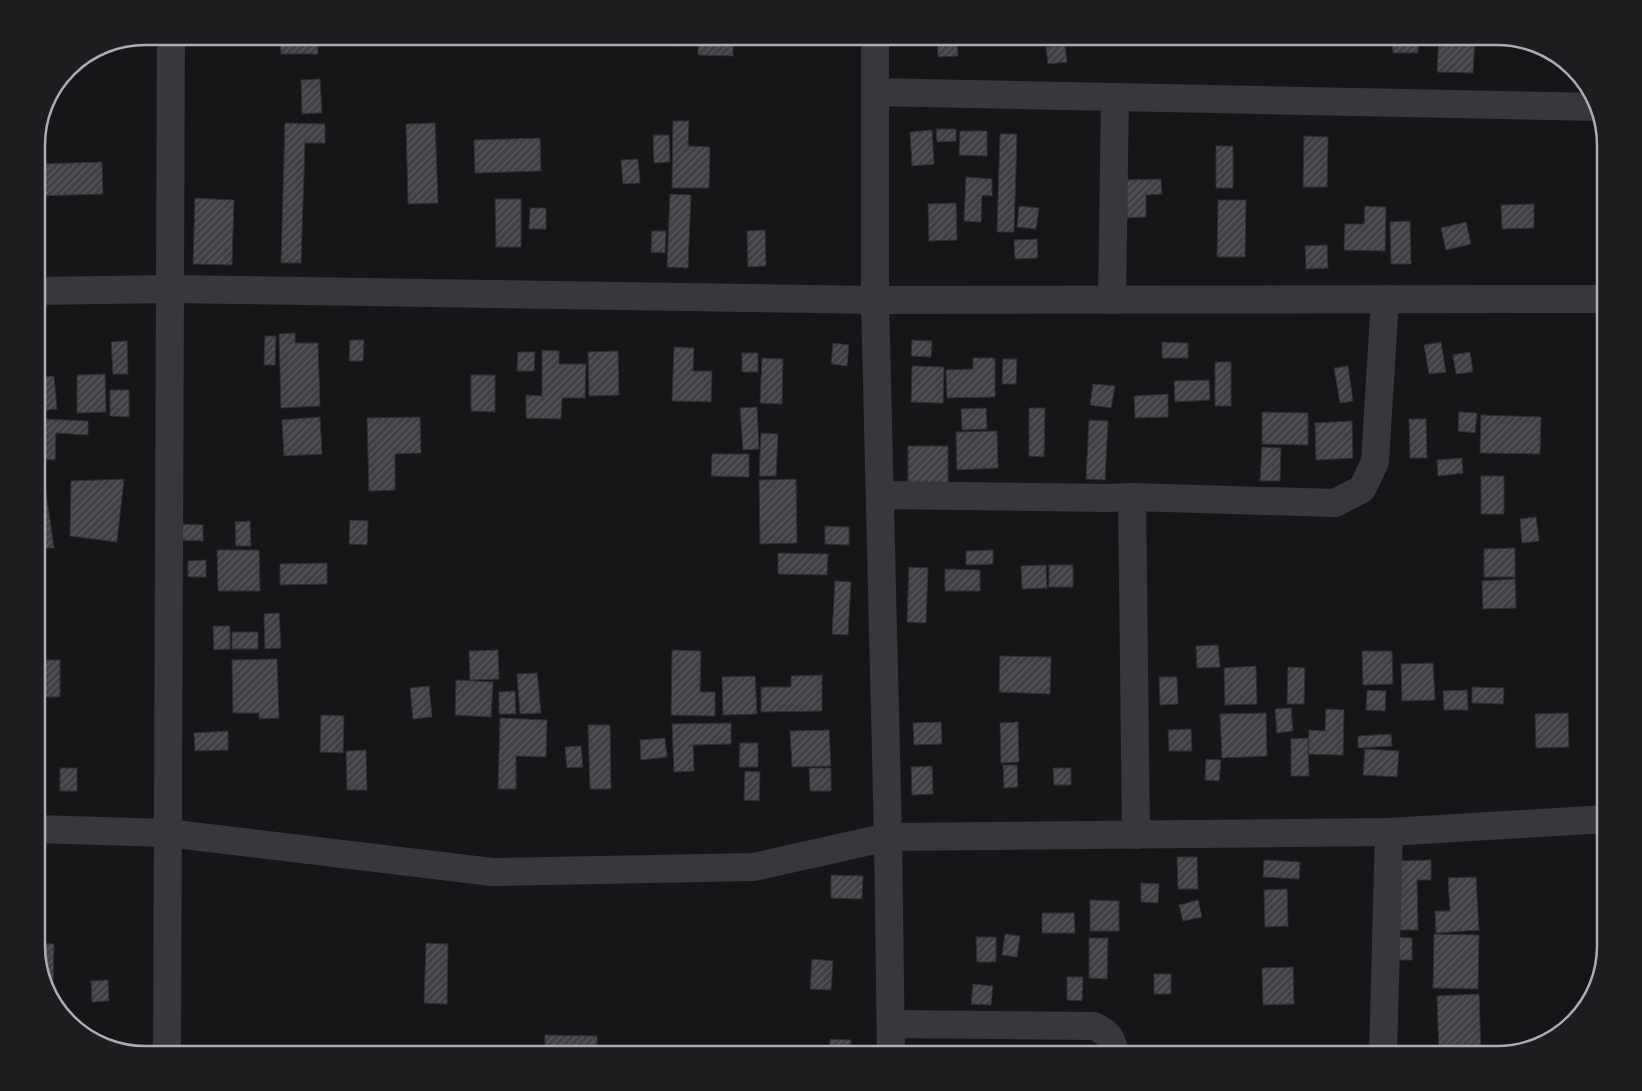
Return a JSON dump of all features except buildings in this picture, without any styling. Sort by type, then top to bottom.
[{"type":"street","points":[[167,1046],[171,45]]},
{"type":"street","points":[[875,45],[875,300],[891,1046]]},
{"type":"street","points":[[875,92],[1589,107]]},
{"type":"street","points":[[1112,300],[1115,97]]},
{"type":"street","points":[[45,291],[170,289],[875,300],[1597,299]]},
{"type":"street","points":[[880,495],[1132,497],[1335,503],[1362,489],[1375,462],[1385,299]]},
{"type":"street","points":[[1132,497],[1136,835]]},
{"type":"street","points":[[45,829],[167,833],[492,872],[754,867],[888,837],[1389,832],[1597,820]]},
{"type":"street","points":[[1383,1046],[1389,832]]},
{"type":"street","points":[[891,1024],[1094,1026],[1105,1031],[1113,1041],[1114,1046]]}]
